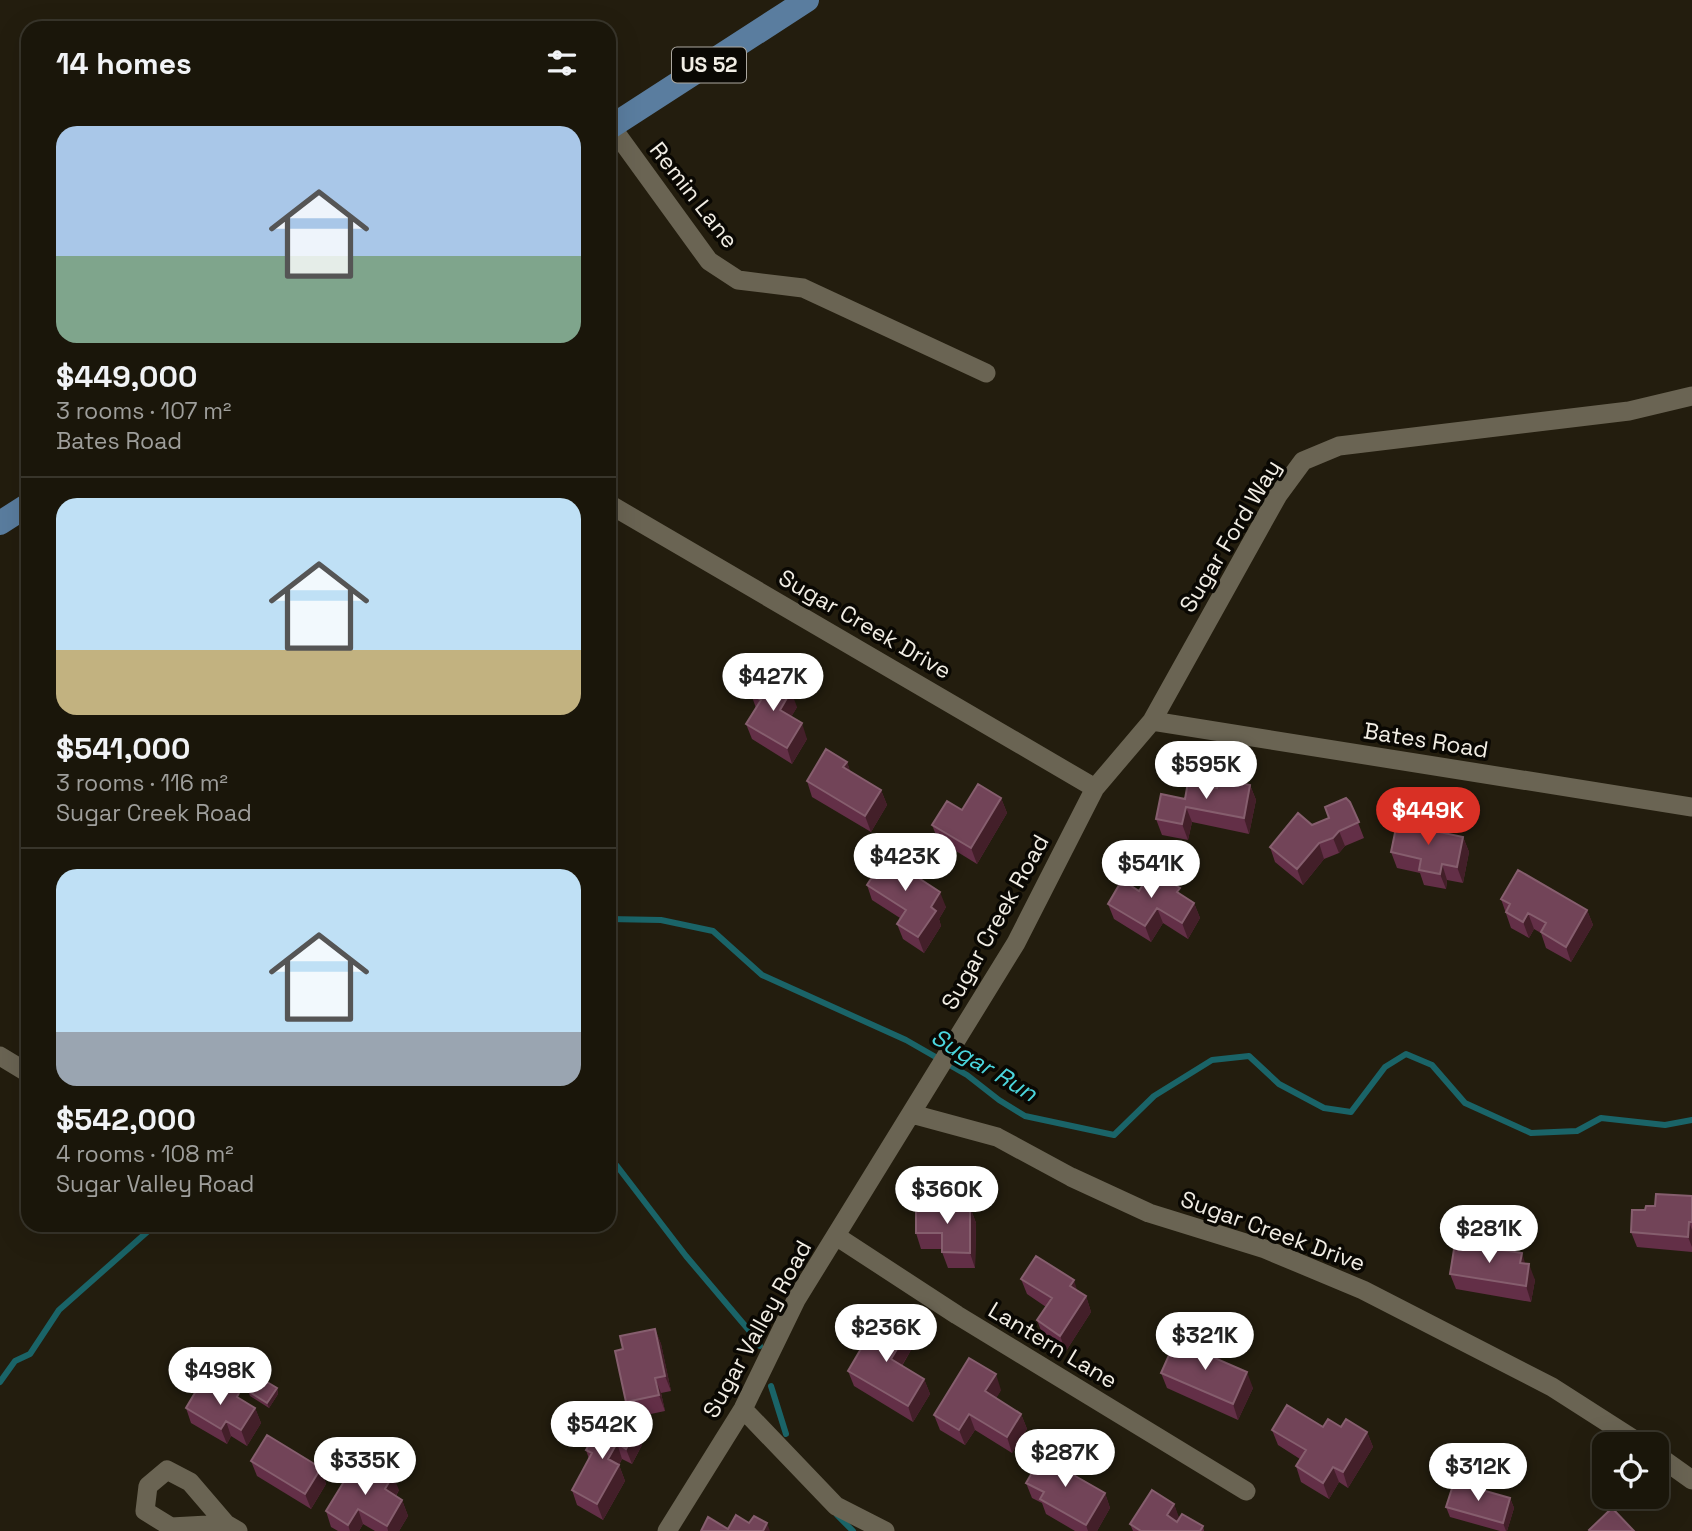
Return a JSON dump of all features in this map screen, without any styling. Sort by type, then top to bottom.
[{"type":"main road","name":"US 52","points":[[616,123],[807,0]]},
{"type":"main road","points":[[0,523],[21,510]]},
{"type":"street","name":"Remin Lane","points":[[616,135],[709,261],[738,280],[803,288],[986,373]]},
{"type":"street","name":"Sugar Ford Way","points":[[1095,788],[1152,721],[1278,495],[1303,461],[1339,446],[1629,411],[1692,396]]},
{"type":"street","name":"Sugar Creek Drive","points":[[616,508],[1095,788]]},
{"type":"street","name":"Bates Road","points":[[1152,721],[1692,807]]},
{"type":"street","name":"Sugar Creek Road","points":[[912,1114],[1016,943],[1095,788]]},
{"type":"street","points":[[0,1055],[21,1068]]},
{"type":"street","name":"Sugar Creek Drive","points":[[912,1114],[997,1138],[1071,1177],[1149,1213],[1265,1249],[1363,1290],[1552,1387],[1622,1432]]},
{"type":"street","name":"Sugar Valley Road","points":[[667,1531],[743,1409],[796,1300],[912,1114]]},
{"type":"street","name":"Lantern Lane","points":[[836,1236],[957,1315],[1247,1491]]},
{"type":"street","points":[[743,1409],[836,1506],[886,1531]]},
{"type":"street","points":[[1669,1464],[1692,1480]]},
{"type":"building","points":[[763,674],[791,691],[780,710],[802,723],[787,748],[746,724],[761,700],[751,694]]},
{"type":"building","points":[[826,749],[847,762],[843,767],[881,790],[865,816],[807,781]]},
{"type":"building","points":[[1219,779],[1250,785],[1244,818],[1186,807],[1182,824],[1156,819],[1161,794],[1185,799],[1188,782],[1217,788]]},
{"type":"building","points":[[978,784],[1001,798],[971,848],[932,825],[947,801],[962,810]]},
{"type":"building","points":[[1346,798],[1359,822],[1319,843],[1297,869],[1270,847],[1298,813],[1312,825],[1329,818],[1325,807]]},
{"type":"building","points":[[1397,823],[1463,837],[1457,867],[1442,864],[1440,874],[1419,870],[1421,859],[1391,852]]},
{"type":"building","points":[[889,851],[912,866],[908,871],[940,892],[931,907],[936,911],[918,937],[897,924],[906,910],[867,885]]},
{"type":"building","points":[[1518,870],[1587,910],[1566,947],[1541,932],[1546,923],[1528,913],[1523,922],[1506,912],[1510,904],[1501,899]]},
{"type":"building","points":[[1151,871],[1180,888],[1177,892],[1194,903],[1182,923],[1157,908],[1145,926],[1108,904],[1122,880],[1139,891]]},
{"type":"building","points":[[1656,1194],[1692,1196],[1692,1222],[1689,1222],[1688,1237],[1631,1232],[1632,1210],[1645,1210],[1646,1206],[1655,1206]]},
{"type":"building","points":[[916,1207],[970,1207],[970,1253],[942,1252],[942,1233],[916,1233]]},
{"type":"building","points":[[1455,1243],[1522,1253],[1520,1263],[1529,1264],[1526,1286],[1450,1274]]},
{"type":"building","points":[[1036,1256],[1074,1280],[1070,1286],[1086,1296],[1060,1336],[1037,1320],[1052,1298],[1021,1279]]},
{"type":"building","points":[[879,1318],[906,1334],[891,1359],[924,1379],[908,1406],[848,1371]]},
{"type":"building","points":[[655,1329],[665,1376],[655,1378],[659,1395],[626,1402],[615,1351],[623,1349],[620,1336]]},
{"type":"building","points":[[1202,1339],[1215,1345],[1210,1356],[1247,1372],[1233,1404],[1161,1373],[1173,1346],[1194,1356]]},
{"type":"building","points":[[969,1358],[996,1374],[985,1391],[1021,1414],[1007,1437],[969,1414],[959,1430],[934,1415]]},
{"type":"building","points":[[257,1376],[277,1388],[267,1403],[248,1391]]},
{"type":"building","points":[[202,1381],[224,1395],[229,1387],[239,1393],[237,1397],[255,1408],[241,1430],[226,1421],[221,1429],[186,1408]]},
{"type":"building","points":[[1287,1405],[1323,1427],[1328,1419],[1341,1427],[1346,1419],[1367,1432],[1343,1472],[1333,1467],[1323,1483],[1296,1466],[1306,1450],[1272,1430]]},
{"type":"building","points":[[618,1419],[637,1430],[626,1449],[617,1443],[608,1459],[619,1465],[597,1504],[572,1490],[592,1453],[586,1450],[598,1428],[609,1435]]},
{"type":"building","points":[[267,1435],[321,1468],[305,1494],[251,1461]]},
{"type":"building","points":[[1044,1452],[1066,1465],[1063,1469],[1105,1493],[1086,1525],[1040,1499],[1044,1492],[1026,1483]]},
{"type":"building","points":[[376,1464],[393,1475],[385,1489],[402,1500],[387,1526],[358,1509],[348,1525],[326,1511],[351,1470],[367,1479]]},
{"type":"building","points":[[1454,1482],[1510,1498],[1503,1523],[1446,1507]]},
{"type":"building","points":[[1152,1490],[1174,1504],[1167,1515],[1177,1522],[1182,1514],[1203,1526],[1200,1531],[1141,1531],[1130,1524]]},
{"type":"building","points":[[1613,1509],[1634,1531],[1590,1531]]},
{"type":"building","points":[[736,1515],[749,1523],[754,1516],[767,1523],[763,1531],[701,1531],[708,1517],[728,1529]]},
{"type":"waterway","name":"Sugar Run","points":[[616,919],[661,920],[713,931],[762,975],[906,1040],[967,1075],[1025,1116],[1114,1135],[1154,1096],[1212,1060],[1249,1056],[1279,1084],[1324,1108],[1351,1112],[1385,1067],[1406,1054],[1432,1065],[1465,1103],[1531,1133],[1577,1131],[1601,1118],[1665,1125],[1692,1120]]},
{"type":"waterway","points":[[616,1165],[760,1346]]},
{"type":"waterway","name":"Sugar Run","points":[[0,1382],[15,1361],[30,1354],[59,1310],[147,1232]]},
{"type":"waterway","points":[[771,1386],[786,1434]]},
{"type":"waterway","points":[[837,1515],[853,1531]]}]
